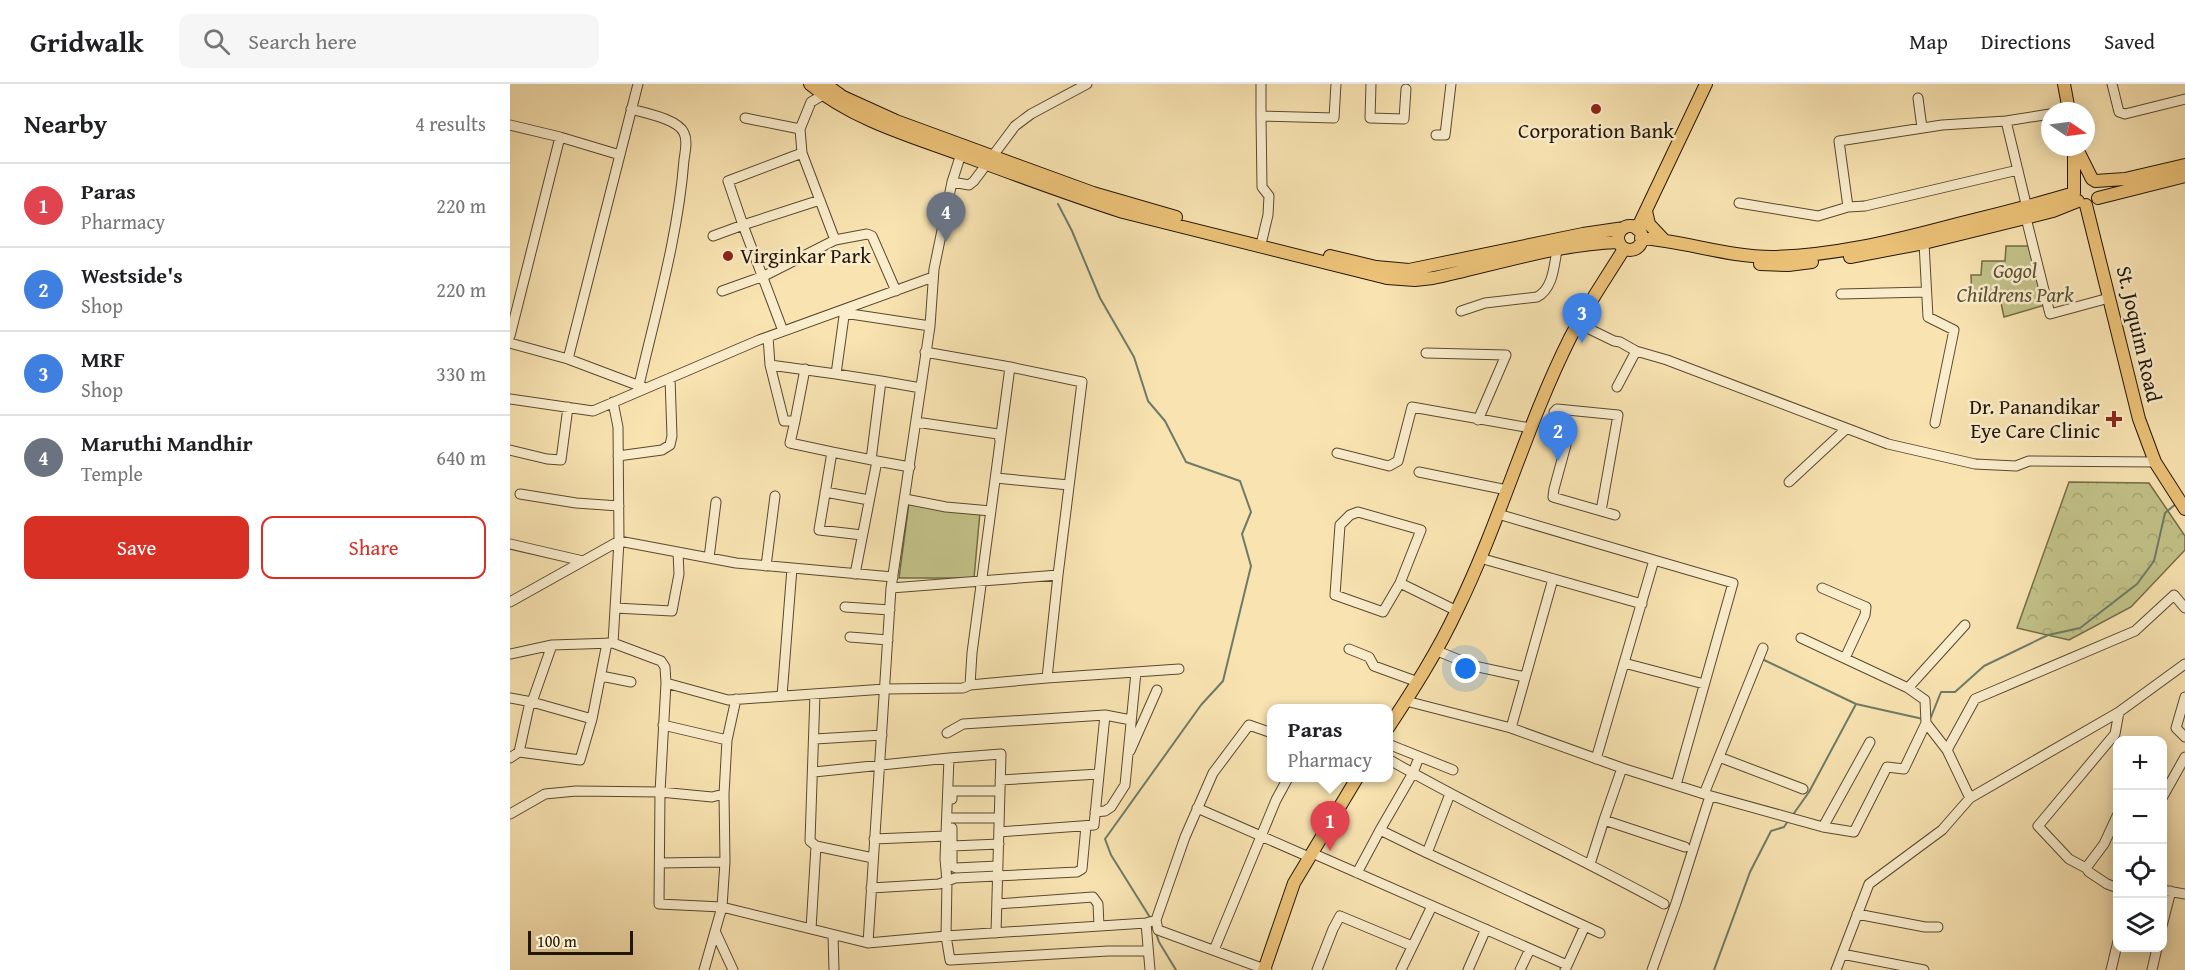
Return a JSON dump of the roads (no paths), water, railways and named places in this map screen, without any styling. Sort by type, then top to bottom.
[{"type":"main road","points":[[810,84],[1081,199],[1123,212],[1387,278],[1415,280],[1593,243],[1621,245],[1634,249],[1636,235],[1646,211],[1706,84]]},
{"type":"main road","points":[[2064,84],[2067,102]]},
{"type":"main road","points":[[824,89],[846,109],[887,127],[961,154],[990,160],[1093,194],[1262,240],[1376,267],[1409,270],[1583,234],[1636,235],[1729,253],[1769,257],[1812,254],[1862,247],[2026,213],[2185,176]]},
{"type":"main road","points":[[2077,156],[2086,200]]},
{"type":"main road","points":[[2080,156],[2100,191],[2086,200]]},
{"type":"main road","points":[[2086,200],[2081,180],[2125,179],[2185,165]]},
{"type":"main road","name":"St. Joquim Road","points":[[2086,200],[2139,419],[2155,462],[2185,508]]},
{"type":"main road","points":[[1646,211],[1652,229],[1665,241]]},
{"type":"main road","points":[[1393,722],[1457,611],[1498,514],[1532,423],[1579,324],[1621,245],[1619,235],[1636,235],[1742,262],[1788,265],[1874,253],[1924,243],[2026,213]]},
{"type":"main road","points":[[1265,970],[1294,883],[1354,782]]},
{"type":"street","points":[[568,359],[638,84]]},
{"type":"street","points":[[952,183],[974,182],[1015,126],[1031,114],[1087,84]]},
{"type":"street","points":[[1261,84],[1262,187],[1269,196],[1268,214],[1262,240]]},
{"type":"street","points":[[1261,116],[1334,118],[1336,84]]},
{"type":"street","points":[[1371,84],[1370,118],[1404,119],[1406,89]]},
{"type":"street","points":[[1436,135],[1445,135],[1451,84]]},
{"type":"street","points":[[2112,84],[2120,112],[2125,114],[2185,99]]},
{"type":"street","points":[[824,89],[811,102],[800,129],[802,153],[835,240]]},
{"type":"street","points":[[1918,98],[1922,128]]},
{"type":"street","points":[[631,109],[668,120],[679,126],[686,140],[674,236],[642,387]]},
{"type":"street","points":[[1848,207],[1839,141],[1922,128],[2006,121],[2041,115]]},
{"type":"street","points":[[744,118],[800,129]]},
{"type":"street","points":[[2006,121],[2050,314],[2109,298]]},
{"type":"street","points":[[510,125],[620,154]]},
{"type":"street","points":[[510,336],[560,137]]},
{"type":"street","points":[[783,331],[728,182],[802,153]]},
{"type":"street","points":[[867,943],[891,588],[930,326],[933,277],[952,183],[961,154]]},
{"type":"street","points":[[1738,203],[1818,216],[1848,207],[1865,206],[2018,171]]},
{"type":"street","points":[[713,236],[820,200]]},
{"type":"street","points":[[722,291],[762,276],[835,240],[867,234],[872,236],[896,291]]},
{"type":"street","points":[[1924,243],[1928,317],[1954,330],[1935,423]]},
{"type":"street","points":[[1461,311],[1485,303],[1537,297],[1542,294],[1551,282],[1557,250]]},
{"type":"street","points":[[510,399],[593,411],[642,387],[670,378],[783,331],[844,311],[933,277]]},
{"type":"street","points":[[1841,294],[1926,292]]},
{"type":"street","points":[[844,311],[930,326]]},
{"type":"street","points":[[836,374],[844,311]]},
{"type":"street","points":[[1579,324],[1635,351],[1667,360],[1888,444],[1975,464],[2016,466],[2029,461],[2155,462]]},
{"type":"street","points":[[768,337],[770,365],[784,421],[795,421]]},
{"type":"street","points":[[510,343],[568,359],[642,387]]},
{"type":"street","points":[[1617,387],[1635,351]]},
{"type":"street","points":[[925,352],[1082,382],[1047,678]]},
{"type":"street","points":[[1426,353],[1506,355],[1478,420]]},
{"type":"street","points":[[770,365],[921,388]]},
{"type":"street","points":[[970,685],[972,653],[1010,367]]},
{"type":"street","points":[[805,369],[790,443],[910,467]]},
{"type":"street","points":[[618,456],[663,450],[670,445],[672,436],[670,378]]},
{"type":"street","points":[[855,574],[869,500],[880,381]]},
{"type":"street","points":[[510,758],[519,752],[580,760],[592,719],[610,643],[615,608],[619,506],[618,427],[613,402]]},
{"type":"street","points":[[510,450],[561,460],[568,407]]},
{"type":"street","points":[[1337,453],[1389,466],[1398,461],[1412,407],[1478,420],[1553,423]]},
{"type":"street","points":[[1601,511],[1618,415],[1559,408],[1555,410],[1554,436],[1566,445],[1553,496],[1601,511],[1615,514]]},
{"type":"street","points":[[916,422],[998,434],[1000,440]]},
{"type":"street","points":[[1789,482],[1846,429]]},
{"type":"street","points":[[832,452],[819,530],[862,535]]},
{"type":"street","points":[[1419,471],[1507,490]]},
{"type":"street","points":[[996,478],[1069,485]]},
{"type":"street","points":[[825,492],[869,500]]},
{"type":"street","points":[[520,494],[576,503],[619,506]]},
{"type":"street","points":[[766,566],[775,496]]},
{"type":"street","points":[[905,499],[946,507],[991,511]]},
{"type":"street","points":[[709,558],[716,502]]},
{"type":"street","points":[[1358,512],[1421,530],[1400,583],[1383,612],[1335,595],[1340,525],[1350,516],[1358,512]]},
{"type":"street","points":[[1498,514],[1732,583],[1676,785]]},
{"type":"street","points":[[510,602],[619,541],[766,566],[893,577]]},
{"type":"street","points":[[510,544],[583,561]]},
{"type":"street","points":[[615,608],[672,611],[678,574],[678,552]]},
{"type":"street","points":[[1480,558],[1642,604]]},
{"type":"street","points":[[1596,759],[1654,560]]},
{"type":"street","points":[[782,696],[792,568]]},
{"type":"street","points":[[891,588],[1058,575]]},
{"type":"street","points":[[1511,728],[1553,579]]},
{"type":"street","points":[[1400,583],[1457,611]]},
{"type":"street","points":[[1822,588],[1866,607],[1865,615],[1845,658]]},
{"type":"street","points":[[1947,750],[1975,699],[2135,631],[2174,595],[2185,608]]},
{"type":"street","points":[[845,607],[890,610]]},
{"type":"street","points":[[1908,688],[1965,625]]},
{"type":"street","points":[[850,637],[888,640]]},
{"type":"street","points":[[1406,701],[1511,728],[1622,768],[1707,795],[1823,827],[1854,832],[1887,766],[1904,769],[1926,723],[1925,700],[1908,688],[1802,638]]},
{"type":"street","points":[[510,654],[552,645],[610,643],[661,661],[665,667],[658,847],[659,904],[722,907],[867,943],[1151,922]]},
{"type":"street","points":[[519,752],[531,702],[552,645]]},
{"type":"street","points":[[1652,970],[1676,903],[1719,757],[1763,648]]},
{"type":"street","points":[[1349,649],[1369,657],[1374,666],[1418,681]]},
{"type":"street","points":[[1436,650],[1474,666],[1525,677]]},
{"type":"street","points":[[1624,663],[1704,684]]},
{"type":"street","points":[[1836,970],[1869,884],[1942,830],[1970,798],[2119,712],[2185,665]]},
{"type":"street","points":[[666,683],[728,700],[885,689],[963,688],[970,685],[1047,678],[1179,669]]},
{"type":"street","points":[[1095,812],[1105,811],[1117,799],[1125,785],[1136,672]]},
{"type":"street","points":[[601,676],[631,682]]},
{"type":"street","points":[[1127,758],[1157,690]]},
{"type":"street","points":[[815,694],[810,841],[816,846],[873,858]]},
{"type":"street","points":[[2185,697],[2176,729],[2185,737]]},
{"type":"street","points":[[510,698],[592,719]]},
{"type":"street","points":[[704,970],[722,907],[727,740],[736,699]]},
{"type":"street","points":[[2113,887],[2106,885],[2086,867],[2069,859],[2037,826],[2115,734],[2119,712]]},
{"type":"street","points":[[947,733],[963,724],[1105,715],[1131,720]]},
{"type":"street","points":[[999,832],[1094,825],[1105,715]]},
{"type":"street","points":[[1926,723],[1947,750],[1970,798]]},
{"type":"street","points":[[663,725],[727,740]]},
{"type":"street","points":[[1150,970],[1148,951],[1151,922],[1213,773],[1249,725],[1267,731]]},
{"type":"street","points":[[815,739],[882,735]]},
{"type":"street","points":[[1823,827],[1870,742]]},
{"type":"street","points":[[1393,746],[1453,770]]},
{"type":"street","points":[[814,772],[1001,754],[996,933]]},
{"type":"street","points":[[1357,873],[1413,773],[1419,757]]},
{"type":"street","points":[[1719,757],[1803,789]]},
{"type":"street","points":[[2167,791],[2185,757]]},
{"type":"street","points":[[949,758],[945,859],[948,880],[946,936],[951,965],[1108,951],[1148,951]]},
{"type":"street","points":[[1393,761],[1450,794],[1664,904]]},
{"type":"street","points":[[1590,864],[1622,768]]},
{"type":"street","points":[[1000,780],[1099,774]]},
{"type":"street","points":[[1214,950],[1285,782]]},
{"type":"street","points":[[510,813],[545,794],[576,791],[660,792],[712,796],[724,794]]},
{"type":"street","points":[[1000,791],[952,791],[952,866],[998,871],[1077,872],[1082,870],[1086,826]]},
{"type":"street","points":[[1427,853],[1450,794]]},
{"type":"street","points":[[1197,808],[1261,837],[1357,873],[1486,929],[1566,968],[1585,926]]},
{"type":"street","points":[[952,818],[999,818]]},
{"type":"street","points":[[1604,820],[1685,847]]},
{"type":"street","points":[[2086,867],[2104,844],[2113,825]]},
{"type":"street","points":[[1380,830],[1600,933]]},
{"type":"street","points":[[874,839],[946,836]]},
{"type":"street","points":[[952,846],[999,844]]},
{"type":"street","points":[[811,929],[816,846]]},
{"type":"street","points":[[660,863],[725,862]]},
{"type":"street","points":[[871,888],[939,884],[955,878],[998,871]]},
{"type":"street","points":[[2167,890],[2185,894]]},
{"type":"street","points":[[997,904],[1093,897],[1098,904],[1099,926]]},
{"type":"street","points":[[1401,970],[1432,906]]},
{"type":"street","points":[[1857,914],[1924,927],[1938,927]]},
{"type":"street","points":[[1317,970],[1332,928],[1340,916],[1412,946]]},
{"type":"street","points":[[1151,922],[1158,930],[1265,970]]},
{"type":"street","points":[[1468,970],[1486,929]]},
{"type":"street","points":[[715,931],[733,970]]},
{"type":"street","points":[[833,935],[834,970]]},
{"type":"street","points":[[1520,970],[1530,949]]},
{"type":"street","points":[[2111,970],[2115,952]]},
{"type":"street","points":[[2152,970],[2156,952]]},
{"type":"street","points":[[1842,954],[1924,970]]},
{"type":"waterway","points":[[1058,204],[1100,298],[1134,357],[1148,401],[1165,421],[1186,462],[1240,481],[1251,512],[1242,534],[1251,566],[1223,681],[1201,705],[1105,839],[1111,855],[1151,919]]},
{"type":"waterway","points":[[1929,718],[1941,692],[1955,692],[1984,666],[2048,635],[2080,628],[2137,584],[2154,561],[2165,513],[2177,503]]},
{"type":"waterway","points":[[1764,660],[1856,704],[1923,719]]},
{"type":"waterway","points":[[1792,816],[1809,792],[1856,704]]},
{"type":"waterway","points":[[1714,970],[1750,872],[1771,831],[1784,827],[1788,821]]},
{"type":"waterway","points":[[1156,933],[1176,970]]},
{"type":"place","name":"Corporation Bank","points":[[1596,109]]},
{"type":"place","name":"Maruthi Mandhir","points":[[946,242]]},
{"type":"place","name":"Virginkar Park","points":[[728,256]]},
{"type":"place","name":"MRF","points":[[1582,343]]},
{"type":"place","name":"Dr. Panandikar Eye Care Clinic","points":[[2114,419]]},
{"type":"place","name":"Westside's","points":[[1558,461]]},
{"type":"place","name":"Paras","points":[[1330,851]]},
{"type":"park label","name":"Gogol Childrens Park","points":[[2015,283]]}]
